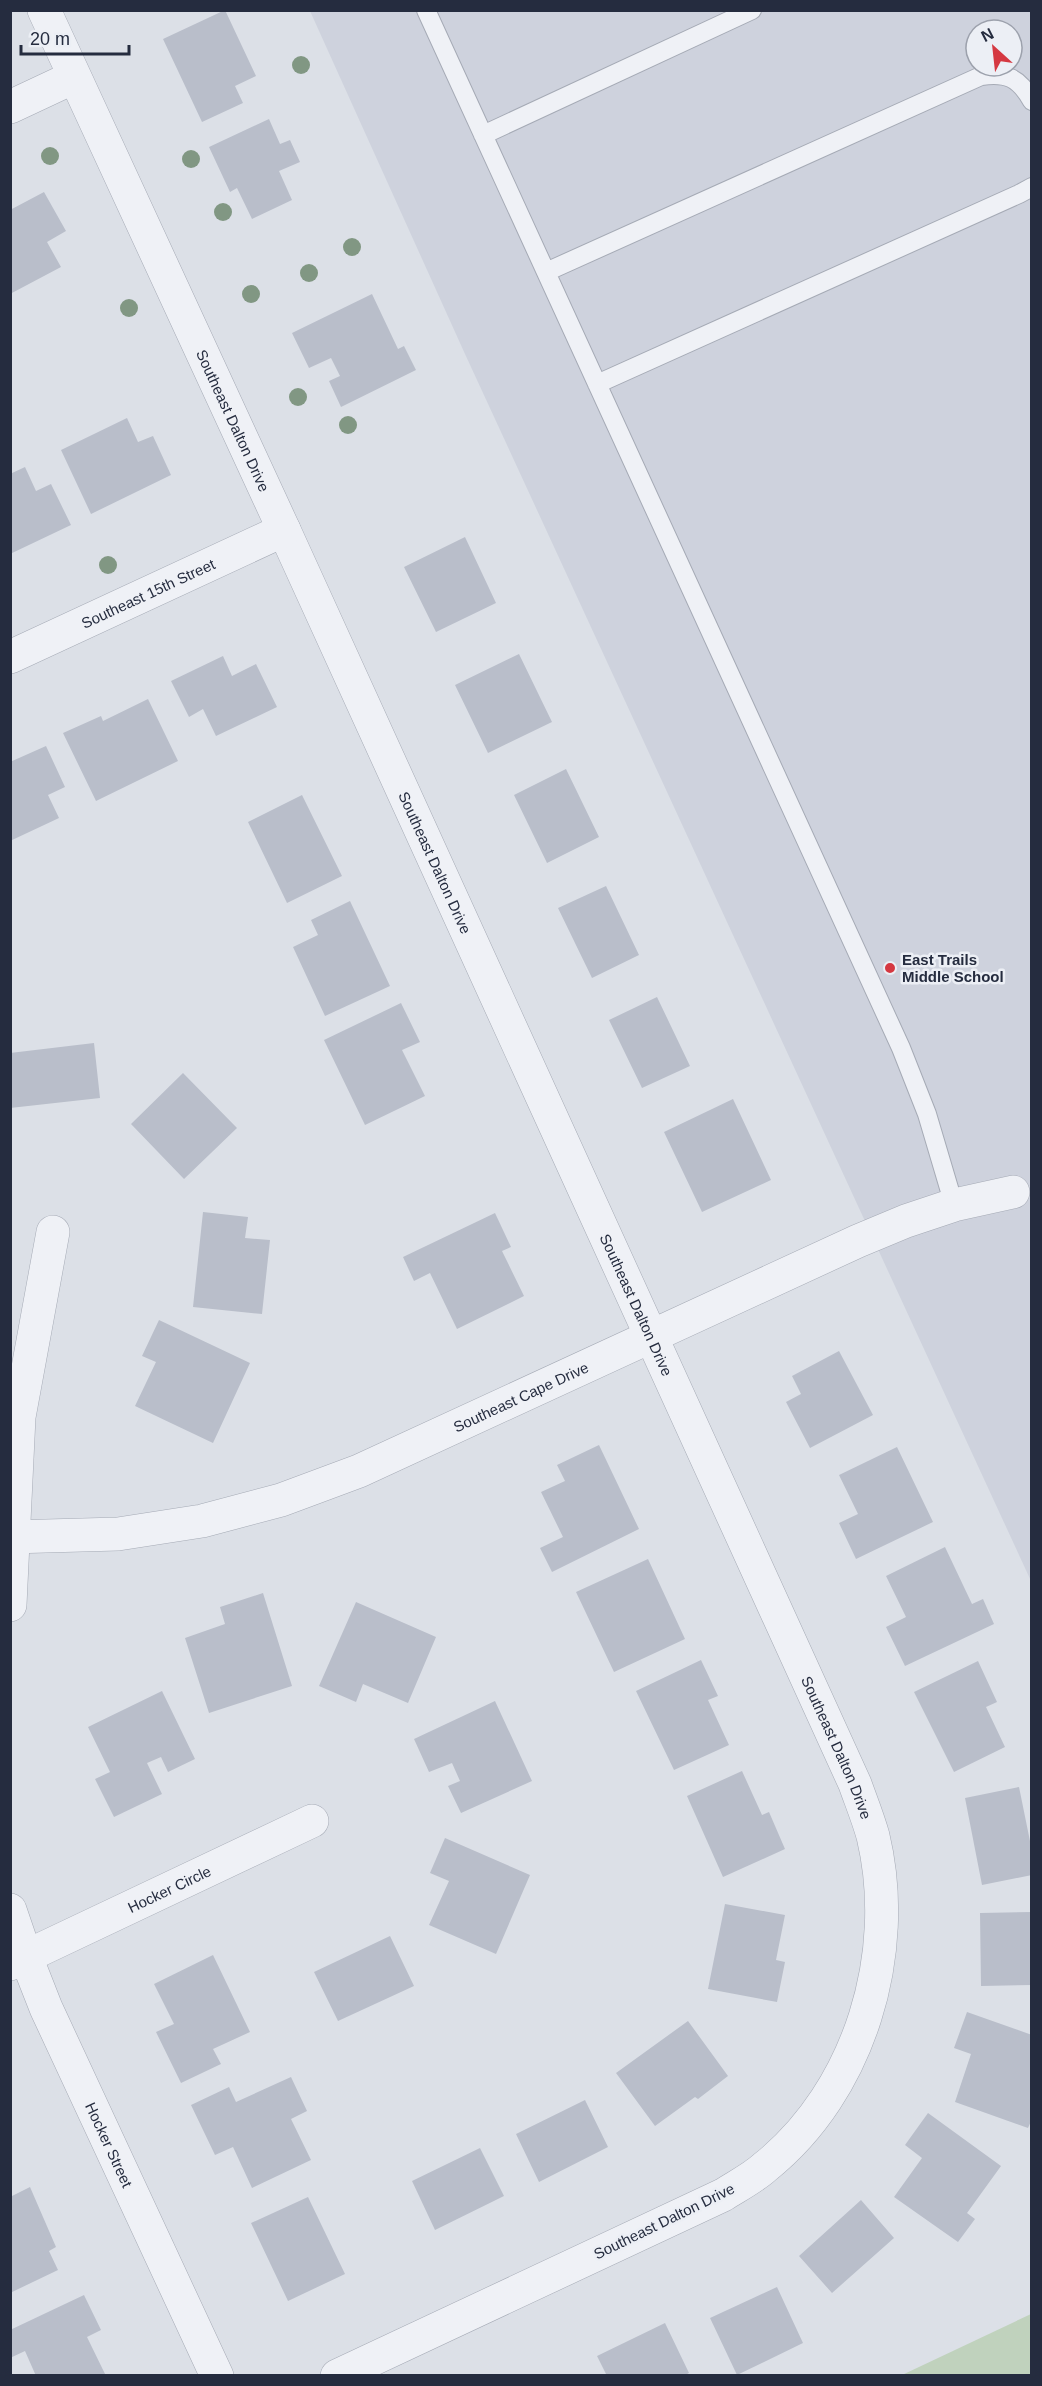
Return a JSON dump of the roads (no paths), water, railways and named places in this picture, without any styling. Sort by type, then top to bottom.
[{"type":"street","name":"Southeast Dalton Drive","points":[[44,10],[284,530],[855,1784],[873,1836],[880,1886],[881,1939],[873,1992],[856,2041],[833,2089],[802,2132],[765,2168],[723,2195],[337,2376]]},
{"type":"street","points":[[10,107],[74,77]]},
{"type":"street","name":"Southeast 15th Street","points":[[10,657],[284,530]]},
{"type":"street","name":"Southeast Cape Drive","points":[[12,1537],[118,1534],[202,1521],[281,1500],[359,1471],[858,1241],[906,1221],[954,1205],[1013,1192]]},
{"type":"street","points":[[10,1605],[20,1417],[53,1232]]},
{"type":"street","name":"Hocker Circle","points":[[18,1961],[312,1821]]},
{"type":"street","name":"Hocker Street","points":[[10,1910],[18,1961],[46,2008],[217,2376]]},
{"type":"lane","points":[[426,10],[901,1048],[927,1114],[954,1205]]},
{"type":"lane","points":[[483,135],[752,10]]},
{"type":"lane","points":[[546,272],[981,76],[994,74],[1016,80],[1024,86],[1032,101]]},
{"type":"lane","points":[[597,384],[1027,195]]},
{"type":"place","name":"East Trails Middle School","points":[[890,968]]}]
